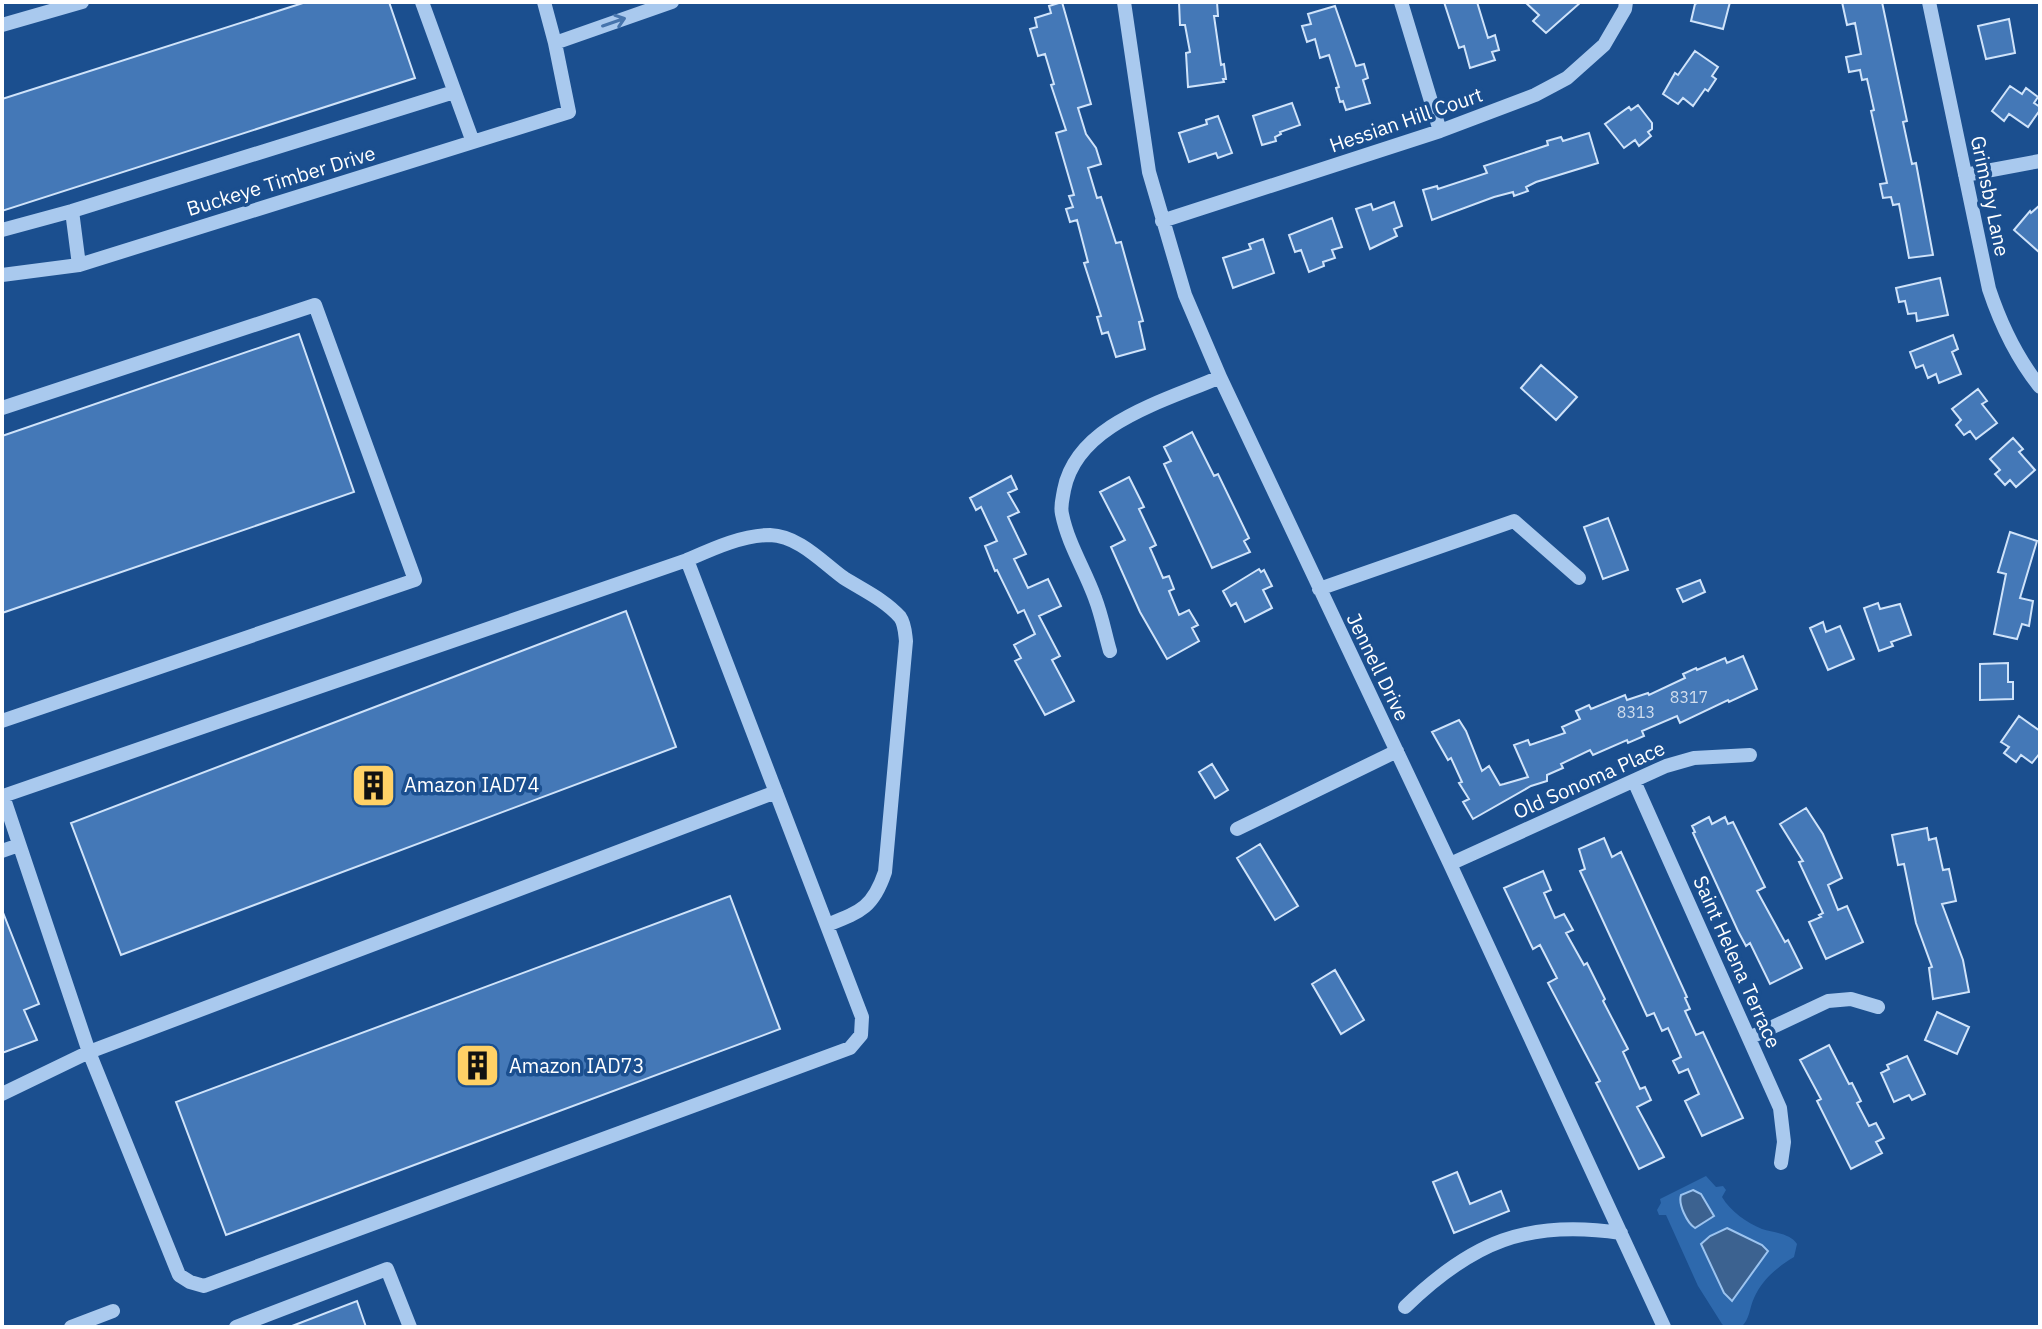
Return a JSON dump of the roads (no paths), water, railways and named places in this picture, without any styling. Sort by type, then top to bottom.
[{"type":"street","points":[[2,25],[82,2]]},
{"type":"street","points":[[422,2],[473,142]]},
{"type":"street","points":[[544,2],[555,43],[672,2]]},
{"type":"street","name":"Jennell Drive","points":[[1124,2],[1146,158],[1185,295],[1220,377],[1664,1327]]},
{"type":"street","points":[[1401,2],[1440,131]]},
{"type":"street","name":"Hessian Hill Court","points":[[1162,221],[1440,131],[1535,95],[1567,78],[1604,45],[1626,2]]},
{"type":"street","name":"Grimsby Lane","points":[[1929,2],[1989,289],[2014,350],[2040,387]]},
{"type":"street","name":"Buckeye Timber Drive","points":[[2,275],[79,265],[569,112],[555,43]]},
{"type":"street","points":[[2,230],[454,92]]},
{"type":"street","points":[[1965,175],[2040,161]]},
{"type":"street","points":[[72,211],[79,265]]},
{"type":"street","points":[[2,408],[315,305],[415,580],[2,721]]},
{"type":"street","points":[[1110,651],[1095,597],[1069,538],[1061,510],[1067,477],[1100,432],[1220,377]]},
{"type":"street","points":[[1319,589],[1514,521],[1579,578]]},
{"type":"street","points":[[687,560],[862,1017],[861,1035],[850,1048],[204,1286],[179,1275],[89,1052],[2,794],[735,541],[768,535],[782,537],[802,546],[898,615],[903,622],[906,641],[885,872],[870,904],[827,925]]},
{"type":"street","points":[[1237,829],[1397,751]]},
{"type":"street","name":"Old Sonoma Place","points":[[1450,864],[1634,781],[1694,758],[1750,755]]},
{"type":"street","name":"Saint Helena Terrace","points":[[1634,781],[1780,1108],[1784,1142],[1781,1163]]},
{"type":"street","points":[[2,1094],[89,1052],[776,792]]},
{"type":"street","points":[[2,851],[19,845]]},
{"type":"street","points":[[1749,1038],[1828,1001],[1851,999],[1878,1007]]},
{"type":"street","points":[[1405,1307],[1451,1265],[1512,1237],[1562,1228],[1621,1233]]},
{"type":"street","points":[[236,1327],[387,1269],[410,1327]]},
{"type":"street","points":[[71,1327],[113,1311]]},
{"type":"place","name":"Amazon IAD74","points":[[373,785]]},
{"type":"place","name":"Amazon IAD73","points":[[478,1066]]}]
